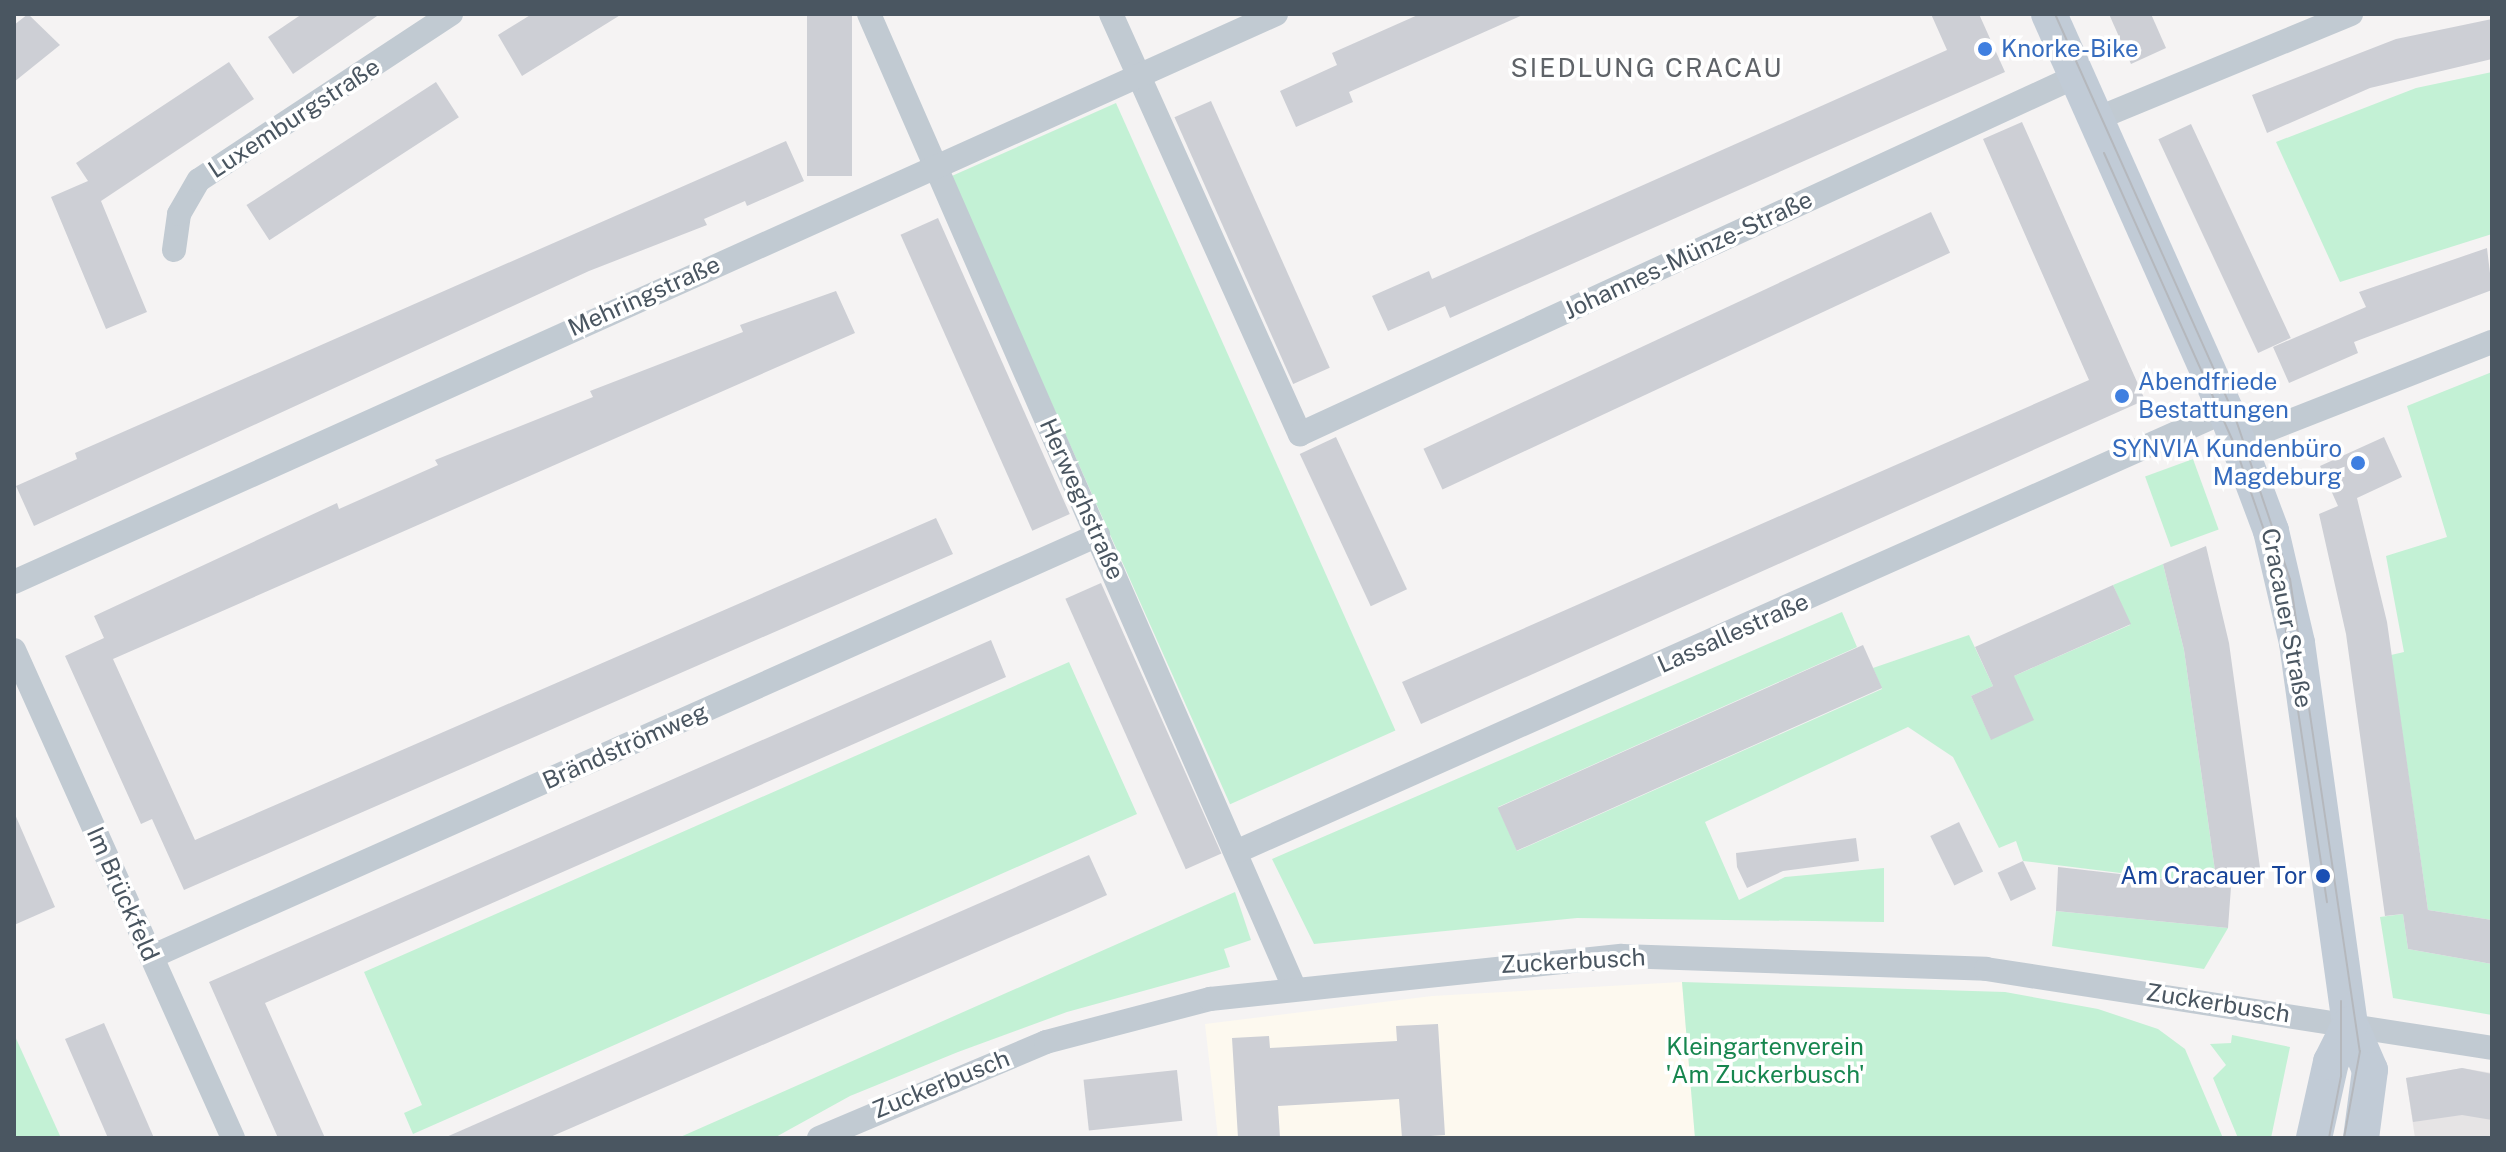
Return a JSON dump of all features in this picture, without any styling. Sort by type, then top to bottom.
[{"type":"main road","name":"Cracauer Straße","points":[[2049,14],[2232,426],[2271,531],[2297,643],[2350,1024],[2370,1070],[2361,1138]]},
{"type":"main road","points":[[2314,1138],[2331,1062],[2350,1024]]},
{"type":"street","name":"Luxemburgstraße","points":[[174,250],[179,214],[199,180],[451,14]]},
{"type":"street","name":"Herweghstraße","points":[[869,14],[1238,851],[1293,985]]},
{"type":"street","points":[[1111,14],[1138,75]]},
{"type":"street","name":"Mehringstraße","points":[[14,582],[934,165],[1276,14]]},
{"type":"street","points":[[2096,119],[2351,14]]},
{"type":"street","name":"Johannes-Münze-Straße","points":[[1138,75],[1300,434],[2077,76]]},
{"type":"street","name":"Lassallestraße","points":[[1238,851],[2232,426],[2492,342]]},
{"type":"street","name":"Brändströmweg","points":[[151,957],[1098,535]]},
{"type":"street","name":"Im Brückfeld","points":[[14,650],[233,1138]]},
{"type":"street","name":"Zuckerbusch","points":[[819,1138],[1046,1042],[1293,985],[1622,956],[1791,958],[1986,969],[2492,1048]]},
{"type":"shaded area","points":[[1682,982],[1695,1138],[1218,1138],[1205,1024],[1432,996]]},
{"type":"shaded area","points":[[2462,1068],[2492,1073],[2492,1138],[2415,1138],[2406,1078]]},
{"type":"green space","points":[[2492,72],[2492,234],[2340,282],[2276,142],[2416,88]]},
{"type":"green space","points":[[1116,103],[1395,731],[1230,804],[951,177]]},
{"type":"green space","points":[[2492,372],[2492,920],[2428,910],[2391,655],[2404,652],[2386,556],[2447,537],[2407,406]]},
{"type":"green space","points":[[2193,459],[2219,529],[2171,547],[2145,476]]},
{"type":"green space","points":[[2163,564],[2184,650],[2217,885],[2023,861],[2016,841],[1999,848],[1953,757],[1908,727],[1705,822],[1739,900],[1785,877],[1884,868],[1884,922],[1577,918],[1314,944],[1272,859],[1842,612],[1857,647],[1498,807],[1517,851],[1882,689],[1873,668],[1969,635],[1993,686],[1971,696],[1991,739],[2014,676],[2130,625],[2113,585]]},
{"type":"green space","points":[[1069,662],[1137,814],[413,1134],[404,1113],[422,1105],[364,972]]},
{"type":"green space","points":[[1235,892],[1251,940],[1224,949],[1230,967],[1067,1012],[958,1052],[850,1096],[774,1138],[678,1138]]},
{"type":"green space","points":[[2056,911],[2228,928],[2204,969],[2052,946]]},
{"type":"green space","points":[[2403,914],[2408,949],[2492,964],[2492,1015],[2393,998],[2380,917]]},
{"type":"green space","name":"Kleingartenverein 'Am Zuckerbusch'","points":[[1682,982],[2005,992],[2098,1009],[2158,1029],[2185,1049],[2223,1138],[1695,1138]]},
{"type":"green space","points":[[14,1034],[61,1138],[14,1138]]},
{"type":"green space","points":[[2232,1035],[2290,1047],[2271,1138],[2238,1138],[2213,1078],[2226,1065],[2210,1044],[2231,1043]]},
{"type":"building","points":[[28,14],[60,45],[14,82],[14,25]]},
{"type":"building","points":[[302,14],[380,14],[293,74],[268,37]]},
{"type":"building","points":[[532,14],[622,14],[522,76],[498,35]]},
{"type":"building","points":[[807,14],[852,14],[852,176],[807,176]]},
{"type":"building","points":[[1420,14],[1525,14],[1349,92],[1353,102],[1296,127],[1280,91],[1337,65],[1332,53]]},
{"type":"building","points":[[1931,14],[1979,14],[2005,72],[1450,318],[1445,306],[1388,331],[1372,296],[1429,271],[1432,279],[1947,50]]},
{"type":"building","points":[[2109,14],[2151,14],[2166,48],[2131,64]]},
{"type":"building","points":[[2492,19],[2492,59],[2370,88],[2267,133],[2252,95],[2396,39]]},
{"type":"building","points":[[229,62],[254,99],[101,201],[147,312],[106,329],[51,197],[88,181],[76,163]]},
{"type":"building","points":[[436,82],[459,117],[269,240],[246,205]]},
{"type":"building","points":[[1211,101],[1330,368],[1293,384],[1174,117]]},
{"type":"building","points":[[2022,122],[2145,400],[1421,724],[1402,682],[2089,380],[1983,139]]},
{"type":"building","points":[[2191,124],[2291,338],[2258,353],[2158,139]]},
{"type":"building","points":[[786,141],[804,181],[747,206],[745,201],[704,219],[707,225],[589,271],[34,526],[16,486],[77,459],[75,453]]},
{"type":"building","points":[[1931,212],[1950,253],[1442,489],[1423,449]]},
{"type":"building","points":[[938,218],[1070,514],[1032,531],[901,235]]},
{"type":"building","points":[[2487,248],[2492,290],[2354,342],[2358,353],[2289,383],[2273,347],[2366,307],[2359,292]]},
{"type":"building","points":[[836,291],[855,333],[113,659],[195,840],[936,518],[953,554],[184,890],[152,819],[141,824],[65,656],[104,638],[94,616],[337,503],[339,509],[438,465],[435,460],[593,397],[590,391],[743,332],[740,325]]},
{"type":"building","points":[[1336,437],[1407,589],[1371,606],[1300,454]]},
{"type":"building","points":[[2384,437],[2402,477],[2357,498],[2387,622],[2428,910],[2492,920],[2492,964],[2408,949],[2403,914],[2385,916],[2346,634],[2319,514],[2338,506],[2320,466]]},
{"type":"building","points":[[2206,546],[2229,643],[2262,882],[2231,887],[2228,928],[2056,911],[2058,867],[2217,885],[2184,650],[2163,564]]},
{"type":"building","points":[[1101,583],[1221,853],[1186,869],[1065,599]]},
{"type":"building","points":[[2113,585],[2131,624],[2014,676],[2034,720],[1991,740],[1971,696],[1993,686],[1975,647]]},
{"type":"building","points":[[991,640],[1006,677],[265,1003],[325,1138],[278,1138],[209,982]]},
{"type":"building","points":[[1863,645],[1882,688],[1517,851],[1498,808]]},
{"type":"building","points":[[14,812],[55,907],[14,925]]},
{"type":"building","points":[[1959,822],[1983,871],[1954,885],[1930,836]]},
{"type":"building","points":[[1856,838],[1859,861],[1783,871],[1747,888],[1737,867],[1736,853]]},
{"type":"building","points":[[1089,855],[1107,895],[1069,912],[548,1138],[444,1138]]},
{"type":"building","points":[[2023,861],[2036,889],[2011,901],[1998,873]]},
{"type":"building","points":[[104,1023],[154,1138],[108,1138],[65,1039]]},
{"type":"building","points":[[1438,1024],[1445,1135],[1402,1138],[1399,1099],[1278,1106],[1280,1138],[1238,1138],[1232,1038],[1269,1036],[1270,1048],[1397,1041],[1396,1026]]},
{"type":"building","points":[[2462,1068],[2492,1074],[2492,1120],[2462,1115],[2413,1122],[2406,1078]]},
{"type":"building","points":[[1177,1070],[1182,1121],[1089,1131],[1084,1080]]},
{"type":"tram line","points":[[2055,14],[2233,411],[2290,579],[2360,1051],[2344,1138]]},
{"type":"tram line","points":[[2104,153],[2235,446],[2276,565],[2327,902]]},
{"type":"tram line","points":[[2329,1138],[2341,1076],[2341,1001]]},
{"type":"place","name":"Knorke-Bike","points":[[1985,49]]},
{"type":"place","name":"Abendfriede Bestattungen","points":[[2122,396]]},
{"type":"place","name":"SYNVIA Kundenbüro Magdeburg","points":[[2358,463]]},
{"type":"place","name":"Am Cracauer Tor","points":[[2323,876]]},
{"type":"district","name":"SIEDLUNG CRACAU","points":[[1647,68]]}]
